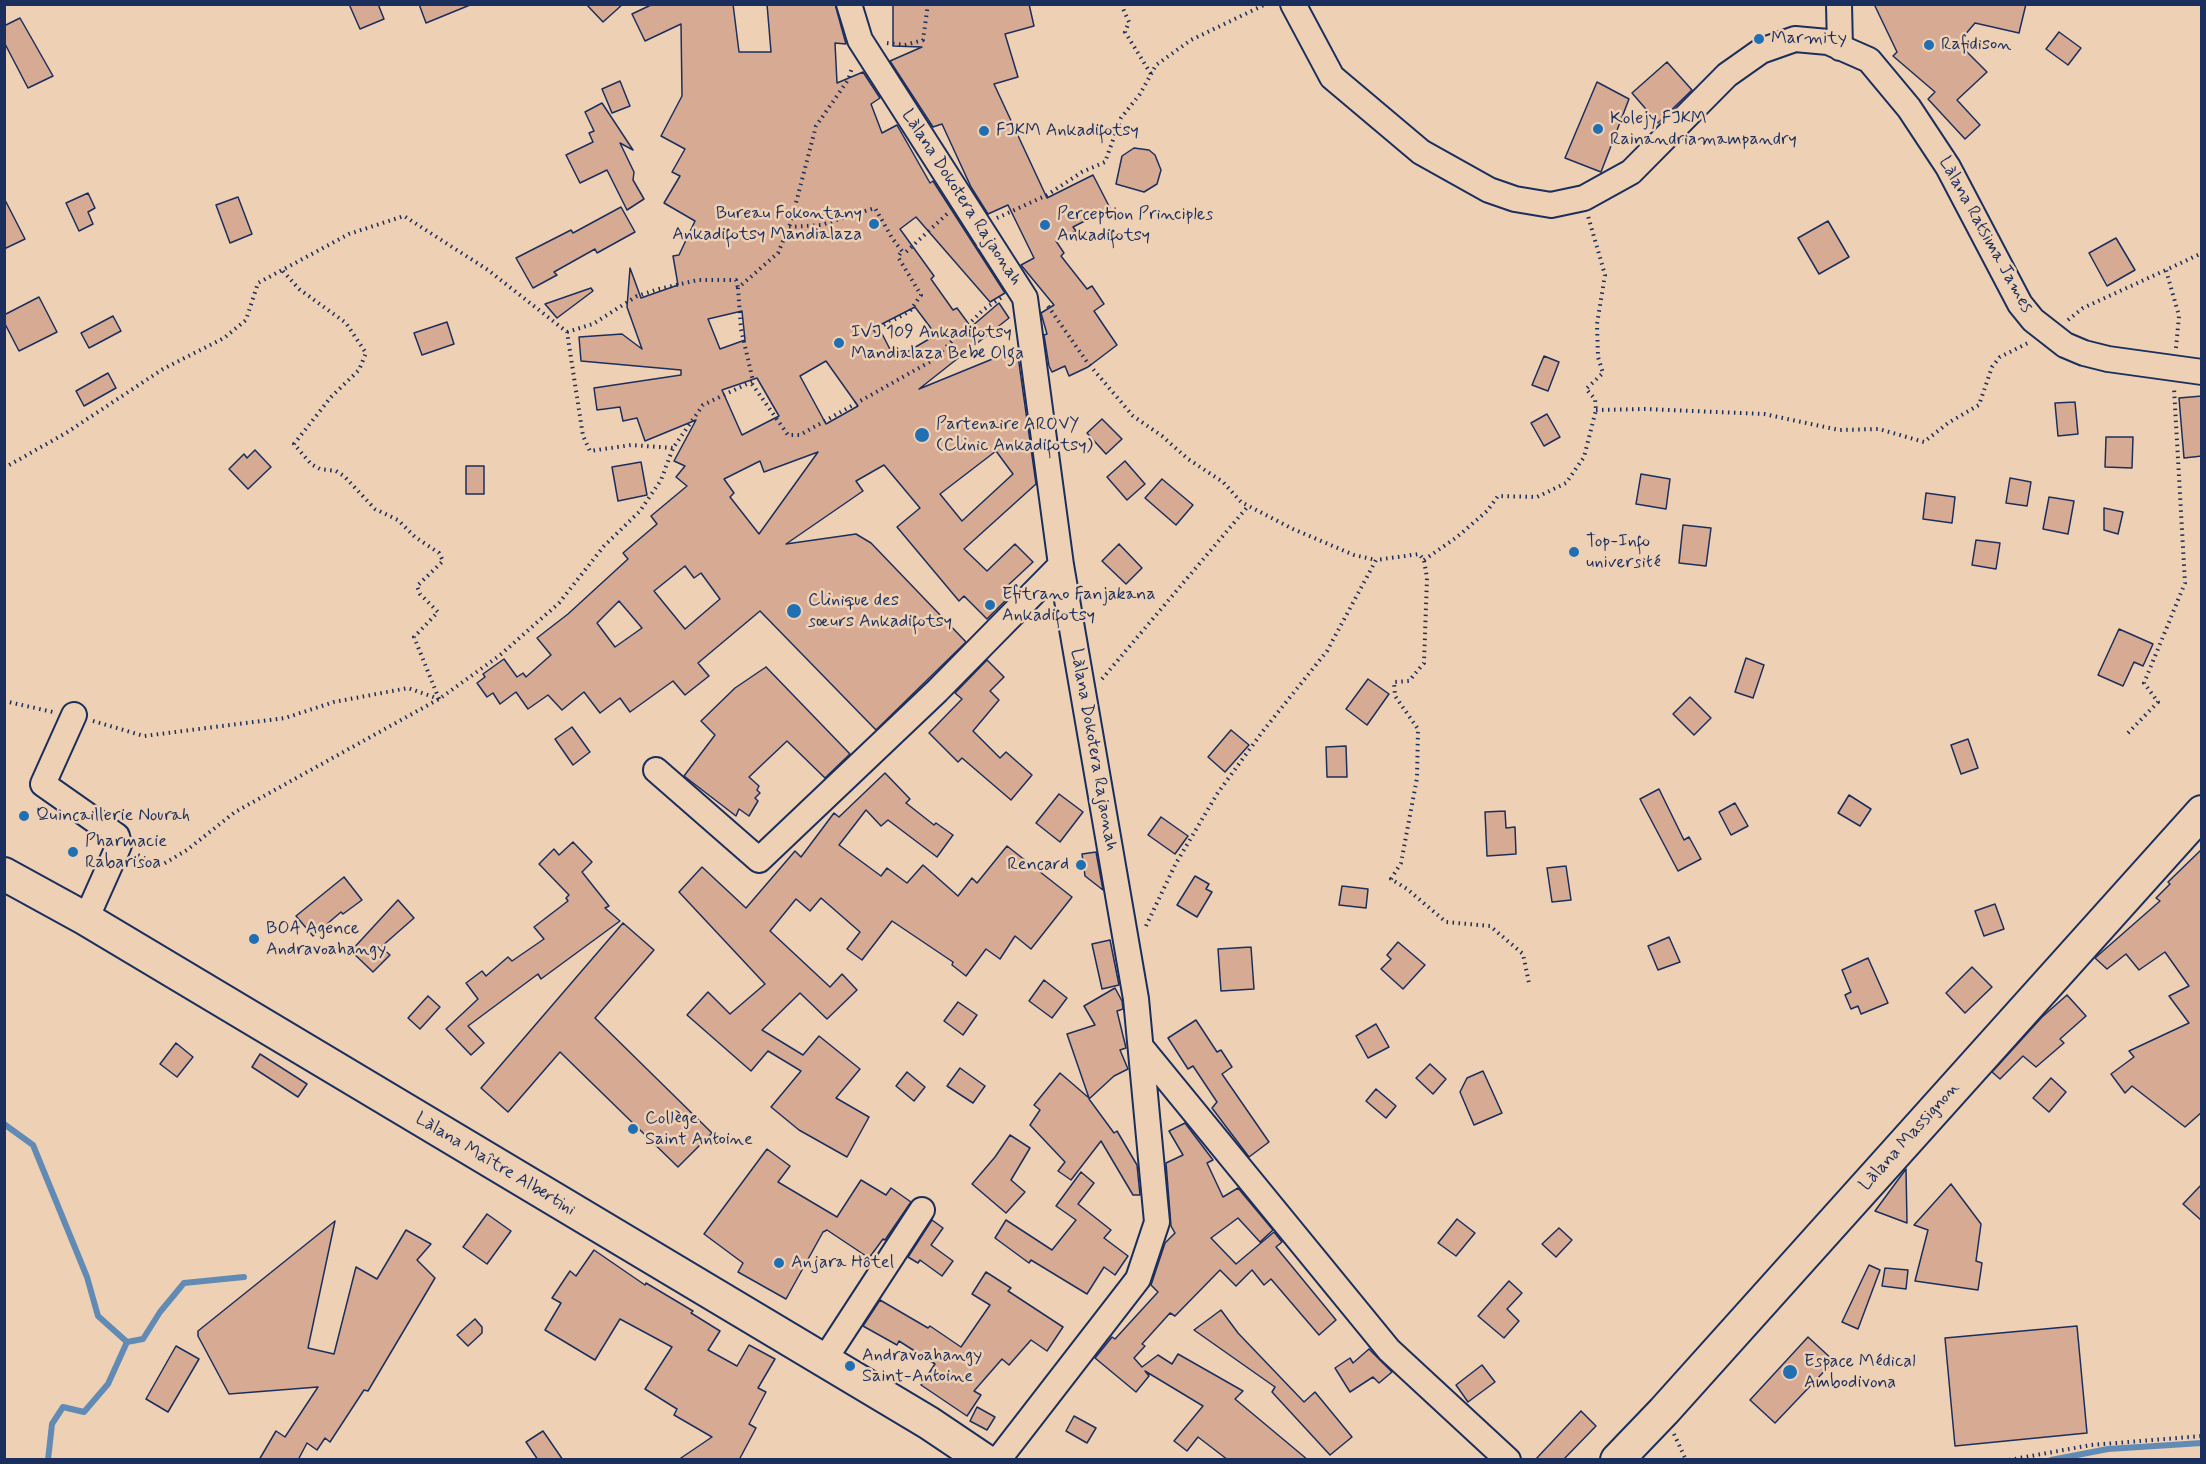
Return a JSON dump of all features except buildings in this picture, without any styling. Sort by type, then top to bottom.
[{"type":"main road","name":"Làlana Massignon","points":[[1621,1458],[2202,812]]},
{"type":"main road","name":"Làlana Maître Albertini","points":[[4,874],[86,920],[823,1362],[929,1423],[984,1460]]},
{"type":"main road","points":[[929,1423],[945,1460]]},
{"type":"street","name":"Làlana Dokotera Rajaonah","points":[[849,4],[860,40],[1021,292],[1061,565],[1136,999],[1141,1047],[1157,1222],[1138,1280],[998,1460]]},
{"type":"street","name":"Làlana Ratsima James","points":[[1293,4],[1332,77],[1420,152],[1469,180],[1515,199],[1551,205],[1584,198],[1631,172],[1743,62],[1779,43],[1795,39],[1811,39],[1840,48],[1869,60],[1909,108],[1948,166],[2020,304],[2049,334],[2065,345],[2084,353],[2202,372]]},
{"type":"street","points":[[1839,4],[1840,48]]},
{"type":"street","points":[[656,770],[759,860],[937,691],[1061,565]]},
{"type":"street","points":[[74,715],[43,784],[117,836],[119,845],[86,920]]},
{"type":"street","points":[[1141,1047],[1389,1350],[1508,1460]]},
{"type":"street","points":[[823,1362],[922,1210]]},
{"type":"path","points":[[738,288],[778,253],[789,228],[816,126],[848,80],[860,40],[905,45],[923,40],[928,4]]},
{"type":"path","points":[[1120,4],[1129,22],[1125,32],[1152,75]]},
{"type":"path","points":[[979,229],[1004,214],[1047,195],[1082,172],[1105,162],[1121,118],[1152,75],[1156,65],[1191,40],[1266,4]]},
{"type":"path","points":[[1424,560],[1457,537],[1487,511],[1498,496],[1537,497],[1566,483],[1584,457],[1596,411],[1595,399],[1586,389],[1603,373],[1598,357],[1597,324],[1605,275],[1584,198]]},
{"type":"path","points":[[863,337],[910,311],[921,295],[898,256],[906,252],[943,217],[963,203]]},
{"type":"path","points":[[789,228],[822,225],[875,208],[902,252]]},
{"type":"path","points":[[4,468],[66,433],[164,369],[224,338],[246,320],[258,283],[349,234],[404,216],[488,270],[567,332],[584,436],[590,451],[631,445],[673,448]]},
{"type":"path","points":[[1596,411],[1645,409],[1764,414],[1839,430],[1879,429],[1924,442],[1948,423],[1979,405],[1992,368],[2000,357],[2049,334],[2083,308],[2202,253]]},
{"type":"path","points":[[2128,733],[2158,702],[2144,683],[2185,583],[2174,369],[2179,316],[2166,270]]},
{"type":"path","points":[[283,271],[299,289],[346,323],[366,353],[359,370],[331,397],[294,444],[311,465],[336,471],[344,476],[375,509],[398,520],[415,537],[439,553],[442,561],[417,586],[420,594],[438,612],[414,637],[439,699]]},
{"type":"path","points":[[567,332],[593,324],[637,296],[659,289],[698,280],[736,280],[741,329],[752,369],[752,384],[788,435],[800,435],[933,360],[983,310],[1021,292],[1049,306],[1087,362],[1133,416],[1162,436],[1188,459],[1223,482],[1249,505],[1293,529],[1354,555],[1376,560],[1419,554],[1424,560],[1427,578],[1424,663],[1409,681],[1394,682],[1395,696],[1418,729],[1418,777],[1401,863],[1390,879],[1407,889],[1446,922],[1490,926],[1523,954],[1528,983]]},
{"type":"path","points":[[119,845],[160,866],[187,850],[235,812],[439,699],[499,656],[559,603],[604,546],[640,512],[661,480],[673,448],[703,405],[752,384]]},
{"type":"path","points":[[1084,701],[1249,505]]},
{"type":"path","points":[[1128,962],[1175,865],[1216,794],[1327,651],[1376,560]]},
{"type":"path","points":[[4,701],[74,715],[144,736],[285,718],[334,702],[408,688],[439,699]]},
{"type":"path","points":[[2009,1460],[2091,1445],[2202,1436]]},
{"type":"waterway","points":[[4,1124],[33,1145],[87,1277],[98,1316],[127,1342]]},
{"type":"waterway","points":[[48,1460],[52,1424],[63,1407],[84,1412],[108,1384],[127,1342],[143,1339],[160,1312],[184,1283],[244,1277]]},
{"type":"waterway","points":[[2051,1460],[2108,1449],[2202,1443]]},
{"type":"place","name":"Marmity","points":[[1759,39]]},
{"type":"place","name":"Rafidison","points":[[1929,45]]},
{"type":"place","name":"Kolejy FJKM Rainandriamampandry","points":[[1598,129]]},
{"type":"place","name":"FJKM Ankadifotsy","points":[[984,131]]},
{"type":"place","name":"Bureau Fokontany Ankadifotsy Mandialaza","points":[[874,224]]},
{"type":"place","name":"Perception Principles Ankadifotsy","points":[[1045,225]]},
{"type":"place","name":"IVJ 109 Ankadifotsy Mandialaza Bebe Olga","points":[[839,343]]},
{"type":"place","name":"Partenaire AROVY (Clinic Ankadifotsy)","points":[[922,435]]},
{"type":"place","name":"Top-Info université","points":[[1574,552]]},
{"type":"place","name":"Efitrano Fanjakana Ankadifotsy","points":[[990,605]]},
{"type":"place","name":"Clinique des sœurs Ankadifotsy","points":[[794,611]]},
{"type":"place","name":"Quincaillerie Nourah","points":[[24,816]]},
{"type":"place","name":"Pharmacie Rabarisoa","points":[[73,852]]},
{"type":"place","name":"Rencard","points":[[1081,865]]},
{"type":"place","name":"BOA Agence Andravoahangy","points":[[254,939]]},
{"type":"place","name":"Collège Saint Antoine","points":[[633,1129]]},
{"type":"place","name":"Anjara Hôtel","points":[[779,1263]]},
{"type":"place","name":"Andravoahangy Saint-Antoine","points":[[850,1366]]},
{"type":"place","name":"Espace Médical Ambodivona","points":[[1790,1372]]}]
